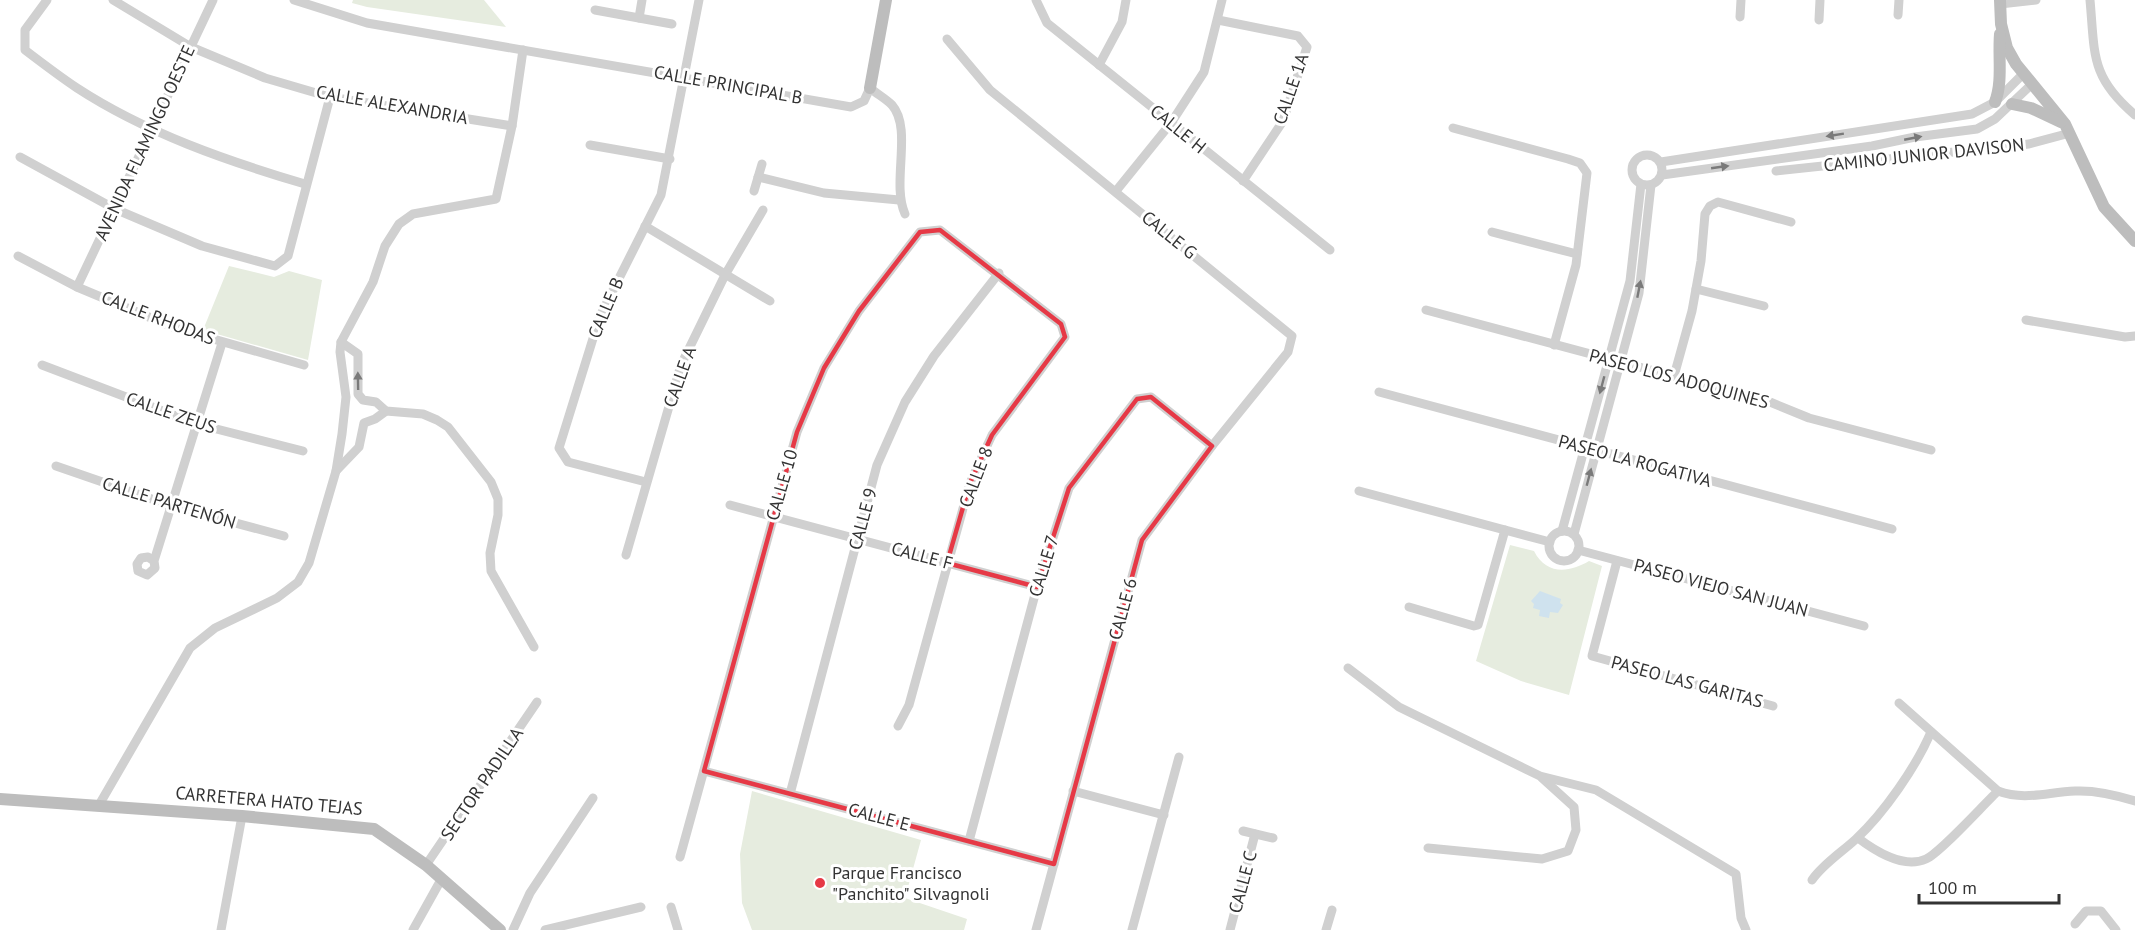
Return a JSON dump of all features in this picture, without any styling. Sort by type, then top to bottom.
[{"type":"street","points":[[47,0],[25,30],[25,50],[78,89],[153,129],[232,162],[305,184]]},
{"type":"street","name":"CALLE ALEXANDRIA","points":[[113,0],[191,47],[265,78],[330,98],[512,126]]},
{"type":"street","name":"AVENIDA FLAMINGO OESTE","points":[[77,286],[213,0]]},
{"type":"street","name":"CALLE PRINCIPAL B","points":[[294,0],[368,23],[851,107],[864,101],[870,88]]},
{"type":"street","points":[[639,18],[642,0]]},
{"type":"street","points":[[685,78],[699,0]]},
{"type":"street","points":[[886,0],[870,88],[893,106],[901,122],[899,201],[905,214]]},
{"type":"street","name":"CALLE H","points":[[1036,0],[1047,23],[1330,250]]},
{"type":"street","points":[[1099,65],[1122,22],[1126,0]]},
{"type":"street","points":[[1116,191],[1171,123],[1204,72],[1222,0]]},
{"type":"street","points":[[1740,17],[1741,0]]},
{"type":"street","points":[[1819,20],[1820,0]]},
{"type":"street","points":[[1898,15],[1899,0]]},
{"type":"street","points":[[1995,102],[2000,80],[1998,56],[2001,24],[2000,2],[2036,0]]},
{"type":"street","points":[[2090,0],[2096,64],[2104,83],[2133,109]]},
{"type":"street","points":[[595,10],[672,24]]},
{"type":"street","name":"CALLE 1A","points":[[1218,20],[1298,36],[1307,47],[1283,121],[1243,181]]},
{"type":"street","points":[[2001,24],[2007,48],[2068,129],[2104,207],[2135,241]]},
{"type":"street","name":"CALLE G","points":[[947,39],[990,90],[1292,336],[1288,352],[1212,446]]},
{"type":"street","points":[[99,805],[190,648],[215,628],[277,598],[298,582],[309,563],[336,471],[346,397],[340,352],[341,342],[373,282],[385,246],[399,224],[413,214],[496,199],[512,126],[523,50]]},
{"type":"street","points":[[1661,162],[1972,114],[1995,102],[2024,73]]},
{"type":"street","name":"CALLE B","points":[[646,482],[568,462],[559,448],[600,316],[661,195],[685,78]]},
{"type":"street","points":[[1646,184],[1662,175],[1977,129],[1995,119],[2032,84]]},
{"type":"street","points":[[20,157],[115,209],[202,246],[275,266],[288,256],[305,184],[330,98]]},
{"type":"street","points":[[2012,104],[2031,108],[2068,129]]},
{"type":"street","points":[[1452,128],[1580,164],[1587,173],[1577,254],[1554,345]]},
{"type":"street","name":"CAMINO JUNIOR DAVISON","points":[[1776,171],[2029,144],[2068,129]]},
{"type":"street","points":[[590,145],[670,159]]},
{"type":"street","points":[[1646,184],[1632,171],[1638,158],[1653,155],[1661,162],[1662,175]]},
{"type":"street","points":[[754,191],[762,164]]},
{"type":"street","points":[[758,177],[824,193],[899,201]]},
{"type":"street","points":[[1562,531],[1630,280],[1646,184]]},
{"type":"street","points":[[1574,534],[1639,293],[1646,184]]},
{"type":"street","points":[[1674,376],[1696,288],[1705,214],[1710,206],[1718,202],[1791,222]]},
{"type":"street","name":"CALLE A","points":[[626,555],[681,365],[725,275],[763,210]]},
{"type":"street","points":[[645,226],[770,301]]},
{"type":"street","name":"CALLE 10","points":[[680,856],[797,432],[824,368],[859,311],[920,231],[940,230],[999,273]]},
{"type":"street","points":[[1492,232],[1577,254]]},
{"type":"street","name":"CALLE RHODAS","points":[[18,256],[77,286],[175,328],[304,365]]},
{"type":"street","name":"CALLE 9","points":[[790,794],[877,465],[905,402],[934,356],[999,273]]},
{"type":"street","name":"CALLE 8","points":[[898,726],[909,705],[970,483],[992,435],[1065,337],[1061,324],[999,273]]},
{"type":"street","points":[[1696,288],[1764,306]]},
{"type":"street","name":"PASEO LOS ADOQUINES","points":[[1426,310],[1770,402],[1809,418],[1931,450]]},
{"type":"street","points":[[2026,320],[2126,338],[2135,336]]},
{"type":"street","points":[[341,342],[356,351],[359,357],[358,394],[363,400],[376,402],[386,411],[423,414],[448,427],[491,482],[498,499],[498,515],[490,554],[491,571],[534,646]]},
{"type":"street","points":[[154,561],[222,343]]},
{"type":"street","name":"CALLE ZEUS","points":[[42,365],[197,424],[303,451]]},
{"type":"street","name":"PASEO LA ROGATIVA","points":[[1379,392],[1892,529]]},
{"type":"street","name":"CALLE 7","points":[[969,841],[1037,587],[1069,488],[1137,399],[1151,397],[1212,446]]},
{"type":"street","points":[[336,471],[358,447],[364,423],[386,411]]},
{"type":"street","name":"CALLE 6","points":[[1036,930],[1142,540],[1212,446]]},
{"type":"street","name":"CALLE PARTENÓN","points":[[56,466],[172,506],[284,536]]},
{"type":"street","points":[[1359,491],[1550,542]]},
{"type":"street","name":"CALLE F","points":[[730,505],[1037,587]]},
{"type":"street","points":[[1409,608],[1474,626],[1478,625],[1505,530]]},
{"type":"street","points":[[1562,531],[1574,534],[1579,542],[1578,550],[1570,560],[1560,561],[1552,555],[1550,542],[1553,536],[1562,531]]},
{"type":"street","name":"PASEO VIEJO SAN JUAN","points":[[1578,550],[1864,626]]},
{"type":"street","name":"PASEO LAS GARITAS","points":[[1617,561],[1592,656],[1773,706]]},
{"type":"street","points":[[1348,668],[1399,707],[1540,776],[1596,790],[1736,874],[1741,918],[1746,930]]},
{"type":"street","name":"SECTOR PADILLA","points":[[426,866],[537,702]]},
{"type":"street","points":[[1899,703],[1998,791],[2015,797],[2078,791],[2113,795],[2135,801]]},
{"type":"street","points":[[1812,880],[1858,838],[1882,809],[1924,748],[1931,732]]},
{"type":"street","points":[[1132,930],[1179,757]]},
{"type":"street","name":"CALLE E","points":[[704,771],[1054,864]]},
{"type":"street","points":[[1428,848],[1542,859],[1568,851],[1576,830],[1574,807],[1540,776]]},
{"type":"street","points":[[1073,791],[1164,815]]},
{"type":"street","points":[[1858,838],[1869,846],[1902,861],[1928,859],[1998,791]]},
{"type":"street","points":[[513,930],[536,885],[593,798]]},
{"type":"street","name":"CARRETERA HATO TEJAS","points":[[0,799],[242,816],[374,829],[442,878],[500,930]]},
{"type":"street","points":[[221,930],[242,816]]},
{"type":"street","points":[[1243,831],[1273,838]]},
{"type":"street","points":[[687,834],[697,837]]},
{"type":"street","name":"CALLE C","points":[[1230,930],[1256,834]]},
{"type":"street","points":[[413,930],[442,878]]},
{"type":"street","points":[[545,930],[641,907]]},
{"type":"street","points":[[670,907],[678,930]]},
{"type":"street","points":[[1326,930],[1332,910]]},
{"type":"street","points":[[2075,924],[2086,911],[2101,911],[2116,930]]},
{"type":"highlighted area","points":[[940,230],[1061,324],[1065,337],[992,435],[970,483],[947,563],[1037,587],[1069,488],[1137,399],[1151,397],[1212,446],[1142,540],[1054,864],[704,771],[797,432],[824,368],[859,311],[920,232]]},
{"type":"shaded area","points":[[353,0],[484,0],[506,27],[367,7],[352,3]]},
{"type":"shaded area","points":[[229,266],[274,277],[289,271],[322,280],[308,360],[203,330]]},
{"type":"shaded area","points":[[1510,545],[1534,551],[1545,564],[1558,570],[1574,568],[1589,561],[1602,566],[1569,695],[1521,681],[1476,661]]},
{"type":"shaded area","name":"Parque Francisco \"Panchito\" Silvagnoli","points":[[752,791],[921,840],[905,898],[967,919],[964,930],[752,930],[742,903],[740,854]]},
{"type":"water","points":[[1540,591],[1561,599],[1560,603],[1563,605],[1558,613],[1550,612],[1549,618],[1539,616],[1540,610],[1533,608],[1534,604],[1531,601]]},
{"type":"place","name":"Parque Francisco \"Panchito\" Silvagnoli","points":[[820,883]]}]
